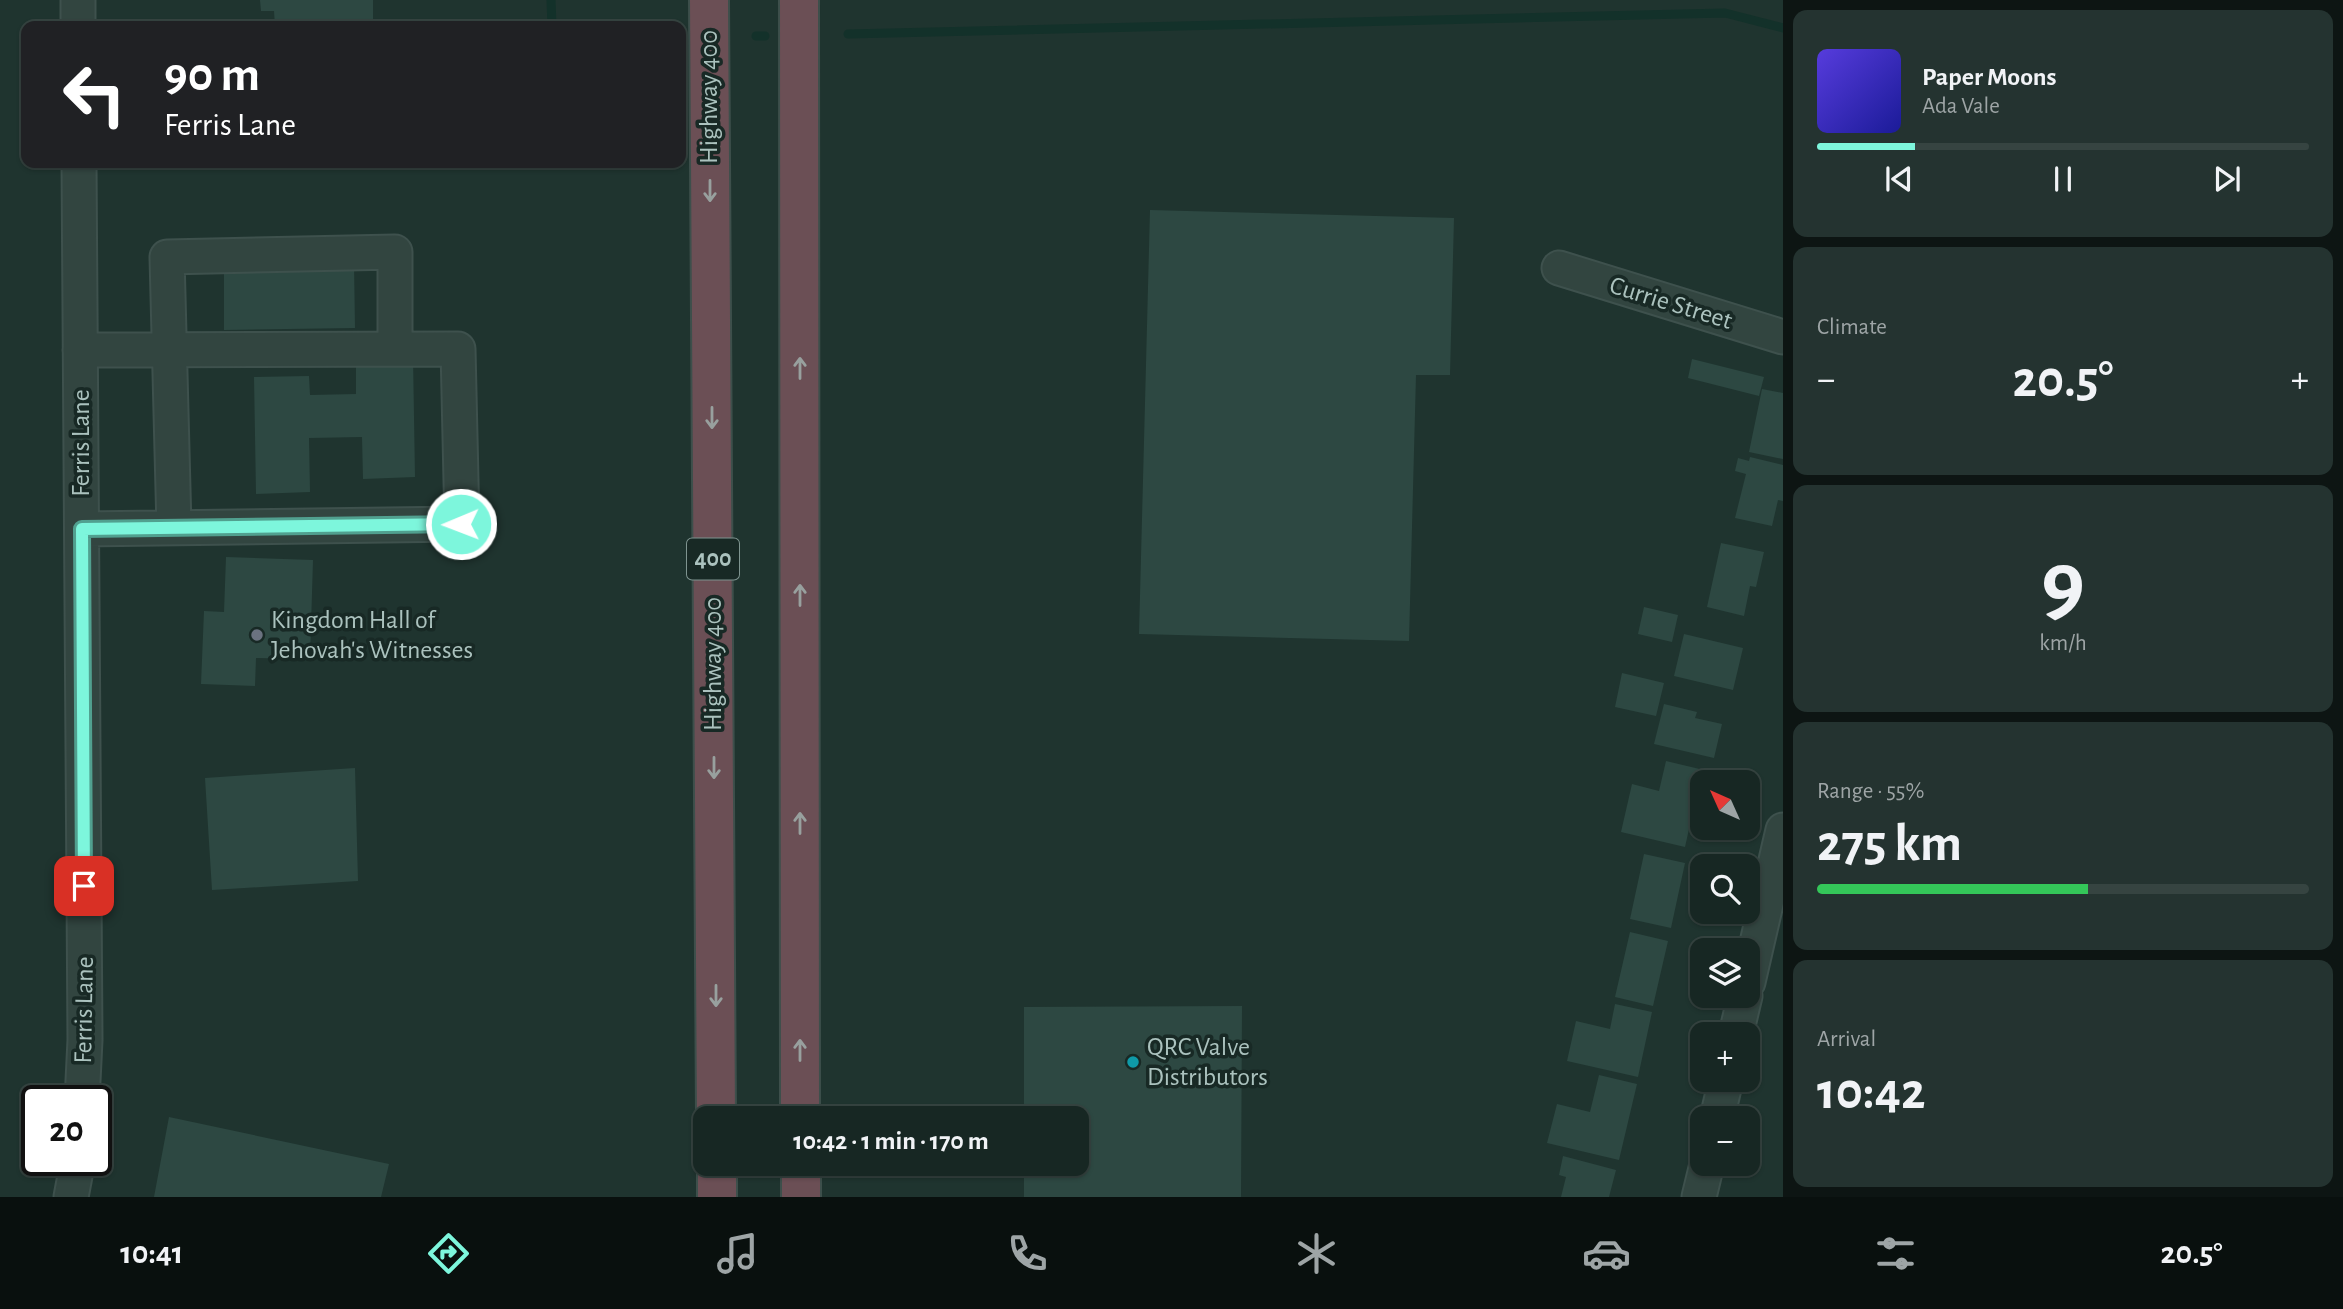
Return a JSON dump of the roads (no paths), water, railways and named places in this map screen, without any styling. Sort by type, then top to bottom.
[{"type":"highway","name":"Highway 400","points":[[709,0],[716,1106]]},
{"type":"highway","points":[[799,0],[800,1106]]},
{"type":"highway","points":[[717,1176],[717,1197]]},
{"type":"highway","points":[[800,1176],[801,1197]]},
{"type":"street","points":[[78,0],[78,21]]},
{"type":"street","name":"Ferris Lane","points":[[79,168],[85,1040],[83,1085]]},
{"type":"street","points":[[174,528],[167,257],[395,252],[395,349]]},
{"type":"street","name":"Currie Street","points":[[1559,268],[1783,337]]},
{"type":"street","points":[[80,351],[458,349],[461,524],[82,529]]},
{"type":"street","points":[[1758,938],[1783,830]]},
{"type":"street","points":[[71,1197],[75,1176]]},
{"type":"street","points":[[1699,1197],[1704,1176]]},
{"type":"waterway","points":[[551,0],[552,21]]},
{"type":"waterway","points":[[848,34],[1725,13],[1783,28]]},
{"type":"waterway","points":[[756,36],[765,36]]},
{"type":"place","name":"Kingdom Hall of Jehovah's Witnesses","points":[[257,635]]},
{"type":"place","name":"QRC Valve Distributors","points":[[1133,1062]]}]
